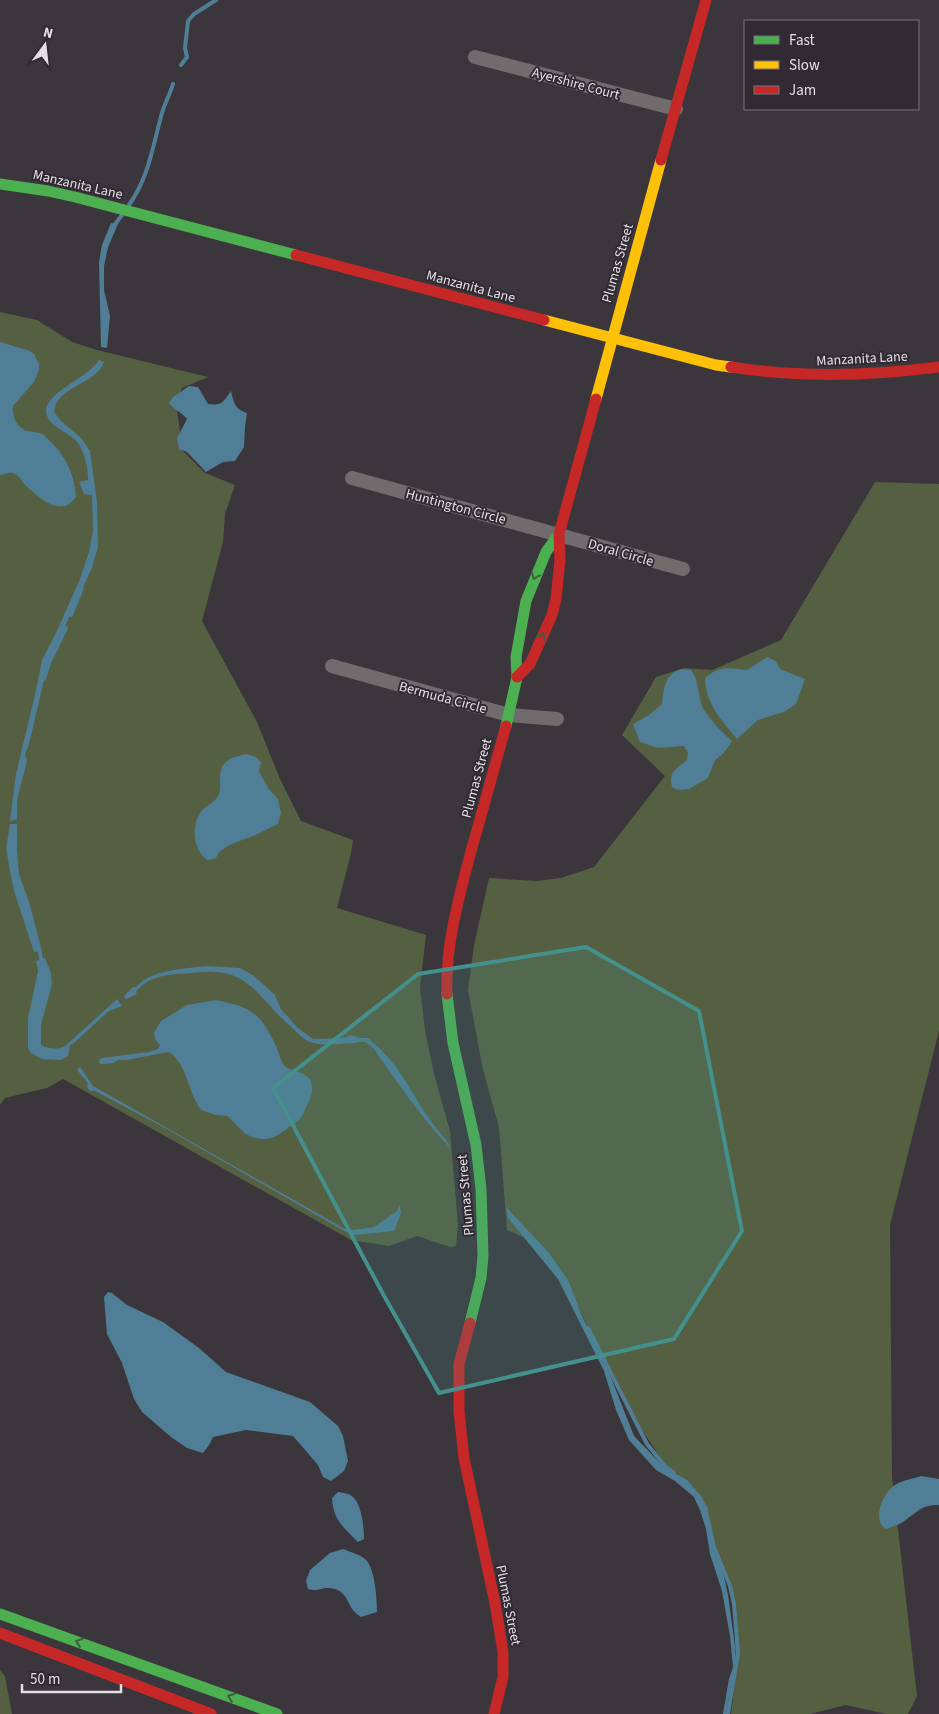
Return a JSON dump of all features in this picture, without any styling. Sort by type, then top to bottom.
[{"type":"street","name":"Plumas Street","points":[[517,677],[530,664],[552,614],[556,598],[560,560],[559,534],[706,0]]},
{"type":"street","name":"Ayershire Court","points":[[475,57],[676,109]]},
{"type":"street","name":"Manzanita Lane","points":[[0,184],[48,191],[116,208],[716,365],[776,374],[818,376],[864,376],[939,367]]},
{"type":"street","name":"Huntington Circle","points":[[352,478],[559,534]]},
{"type":"street","name":"Plumas Street","points":[[494,1714],[503,1677],[503,1652],[494,1626],[460,1432],[459,1364],[481,1278],[484,1240],[479,1165],[453,1043],[447,1000],[446,975],[448,950],[457,904],[509,715],[517,677],[516,657],[526,601],[546,552],[559,534]]},
{"type":"street","name":"Doral Circle","points":[[559,534],[683,569]]},
{"type":"street","name":"Bermuda Circle","points":[[332,666],[509,715],[556,719]]},
{"type":"street","points":[[0,1614],[277,1714]]},
{"type":"street","points":[[0,1633],[211,1714]]},
{"type":"highlighted area","points":[[586,947],[699,1011],[742,1231],[674,1339],[439,1393],[383,1294],[273,1088],[418,974]]},
{"type":"green space","points":[[0,312],[37,320],[72,342],[97,350],[208,377],[182,388],[176,404],[183,451],[205,473],[235,485],[225,514],[223,542],[202,621],[257,722],[280,779],[301,821],[353,840],[337,908],[426,935],[420,987],[425,1030],[434,1074],[450,1131],[458,1225],[456,1246],[450,1247],[417,1236],[389,1246],[351,1240],[63,1079],[47,1088],[5,1098],[0,1105]]},
{"type":"green space","points":[[875,482],[939,484],[939,1031],[890,1225],[892,1477],[917,1696],[908,1714],[886,1714],[846,1705],[810,1714],[731,1714],[736,1674],[734,1601],[712,1536],[687,1482],[664,1463],[628,1409],[560,1270],[535,1242],[507,1230],[499,1127],[483,1070],[468,990],[474,945],[489,878],[536,881],[561,878],[594,867],[665,776],[622,735],[656,677],[685,668],[712,670],[781,640]]},
{"type":"green space","points":[[0,1670],[5,1676],[12,1714],[0,1714]]},
{"type":"water","points":[[111,223],[118,224],[108,247],[104,266],[104,290],[110,316],[107,348],[101,347],[99,262],[102,245]]},
{"type":"water","points":[[0,342],[30,351],[34,354],[39,364],[39,370],[34,382],[13,406],[13,414],[16,422],[23,430],[44,435],[59,451],[68,465],[74,481],[76,497],[64,506],[50,504],[26,486],[13,473],[0,475]]},
{"type":"water","points":[[99,360],[104,362],[100,370],[62,396],[56,403],[54,412],[61,421],[81,438],[90,451],[97,502],[98,547],[92,568],[48,663],[25,754],[27,761],[17,800],[17,819],[10,821],[16,774],[42,660],[80,579],[89,552],[93,531],[92,495],[84,494],[79,482],[88,480],[87,465],[83,452],[74,439],[50,421],[46,410],[48,403],[53,397],[87,372]]},
{"type":"water","points":[[189,386],[198,387],[208,404],[222,402],[231,391],[236,405],[240,410],[247,413],[244,447],[235,461],[223,462],[206,472],[187,452],[179,449],[177,438],[187,419],[169,403],[173,397]]},
{"type":"water","points":[[767,657],[776,661],[780,669],[805,679],[796,704],[784,712],[758,720],[737,739],[711,704],[705,678],[720,669],[747,670]]},
{"type":"water","points":[[681,669],[691,670],[694,674],[703,708],[716,726],[732,741],[724,753],[715,760],[708,778],[689,789],[678,790],[672,787],[671,777],[674,771],[687,760],[688,753],[684,746],[658,748],[640,742],[633,724],[649,715],[662,704],[664,687],[668,678]]},
{"type":"water","points":[[246,754],[256,757],[261,762],[259,771],[268,788],[278,799],[281,813],[278,824],[232,844],[222,850],[216,858],[208,860],[203,857],[195,840],[197,820],[205,807],[213,802],[219,794],[220,774],[223,765],[230,759]]},
{"type":"water","points":[[10,824],[17,824],[19,874],[29,902],[42,951],[34,952],[14,891],[6,848]]},
{"type":"water","points":[[45,958],[51,973],[52,984],[41,1025],[41,1045],[53,1048],[65,1046],[117,999],[122,1006],[109,1011],[70,1045],[68,1056],[61,1060],[42,1059],[31,1053],[28,1048],[28,1018],[38,971],[36,961]]},
{"type":"water","points":[[206,966],[240,968],[254,976],[275,995],[281,1009],[298,1028],[313,1039],[344,1038],[351,1035],[357,1037],[356,1043],[321,1044],[307,1041],[247,983],[238,977],[227,974],[206,972],[162,976],[144,984],[136,992],[137,994],[126,999],[124,996],[133,987],[159,973]]},
{"type":"water","points":[[216,1000],[254,1013],[271,1035],[283,1064],[290,1069],[304,1074],[310,1081],[312,1094],[301,1118],[275,1137],[262,1139],[250,1136],[227,1116],[201,1110],[196,1103],[184,1071],[175,1057],[169,1052],[118,1060],[113,1063],[99,1063],[102,1058],[149,1052],[158,1049],[160,1045],[155,1039],[154,1033],[161,1021],[187,1005]]},
{"type":"water","points":[[371,1041],[391,1060],[451,1149],[420,1113],[374,1049],[368,1044]]},
{"type":"water","points":[[80,1067],[93,1086],[345,1229],[353,1230],[374,1227],[397,1211],[400,1205],[401,1213],[394,1231],[354,1235],[346,1232],[167,1129],[95,1091],[90,1091],[87,1087],[88,1083],[77,1070]]},
{"type":"water","points":[[506,1207],[549,1253],[568,1280],[582,1316],[608,1370],[634,1436],[663,1466],[687,1480],[701,1496],[708,1509],[710,1533],[723,1572],[728,1595],[735,1646],[736,1668],[732,1679],[726,1714],[723,1714],[733,1667],[730,1636],[722,1591],[710,1554],[706,1529],[700,1510],[694,1497],[675,1481],[656,1470],[629,1440],[616,1410],[604,1371],[558,1279],[508,1218]]},
{"type":"water","points":[[108,1292],[127,1305],[163,1322],[199,1348],[226,1372],[310,1402],[338,1426],[343,1436],[348,1461],[344,1471],[331,1481],[323,1477],[318,1465],[293,1436],[246,1430],[213,1437],[203,1453],[187,1448],[171,1437],[142,1412],[134,1399],[122,1363],[107,1334],[104,1297]]},
{"type":"water","points":[[921,1476],[939,1479],[939,1505],[925,1507],[897,1525],[886,1529],[879,1519],[879,1513],[886,1494],[898,1483]]},
{"type":"water","points":[[338,1492],[351,1496],[359,1505],[364,1539],[358,1542],[337,1518],[332,1498]]},
{"type":"water","points":[[343,1549],[360,1556],[368,1563],[375,1584],[377,1612],[361,1617],[353,1610],[344,1595],[338,1590],[328,1588],[308,1589],[306,1581],[310,1570],[330,1553]]},
{"type":"waterway","points":[[181,65],[187,57],[185,48],[188,21],[194,14],[216,0]]},
{"type":"waterway","points":[[129,205],[146,172],[162,113],[173,84]]},
{"type":"waterway","points":[[113,227],[122,215]]},
{"type":"waterway","points":[[71,615],[82,588]]},
{"type":"waterway","points":[[44,679],[49,663],[66,628]]},
{"type":"waterway","points":[[39,948],[42,963]]},
{"type":"waterway","points":[[353,1040],[367,1040],[371,1044]]},
{"type":"waterway","points":[[588,1328],[647,1444],[665,1466],[674,1473]]},
{"type":"waterway","points":[[707,1516],[714,1547],[730,1586],[734,1604],[738,1653],[728,1714]]},
{"type":"traffic: fast","points":[[0,184],[75,197],[296,255]]},
{"type":"traffic: fast","points":[[506,726],[517,677],[516,657],[526,601],[546,552],[559,534]]},
{"type":"traffic: fast","points":[[447,994],[453,1043],[476,1145],[481,1189],[483,1256],[481,1278],[470,1323]]},
{"type":"traffic: fast","points":[[0,1614],[277,1714]]},
{"type":"traffic: slow","points":[[596,399],[661,160]]},
{"type":"traffic: slow","points":[[544,320],[716,365],[731,367]]},
{"type":"traffic: jam","points":[[661,160],[706,0]]},
{"type":"traffic: jam","points":[[296,255],[544,320]]},
{"type":"traffic: jam","points":[[731,367],[757,371],[809,374],[861,374],[939,367]]},
{"type":"traffic: jam","points":[[517,677],[530,664],[552,615],[556,599],[560,560],[559,534],[596,399]]},
{"type":"traffic: jam","points":[[447,994],[448,958],[458,904],[506,726]]},
{"type":"traffic: jam","points":[[470,1323],[459,1364],[459,1412],[464,1458],[495,1603],[503,1652],[503,1677],[494,1714]]},
{"type":"traffic: jam","points":[[0,1633],[211,1714]]}]
